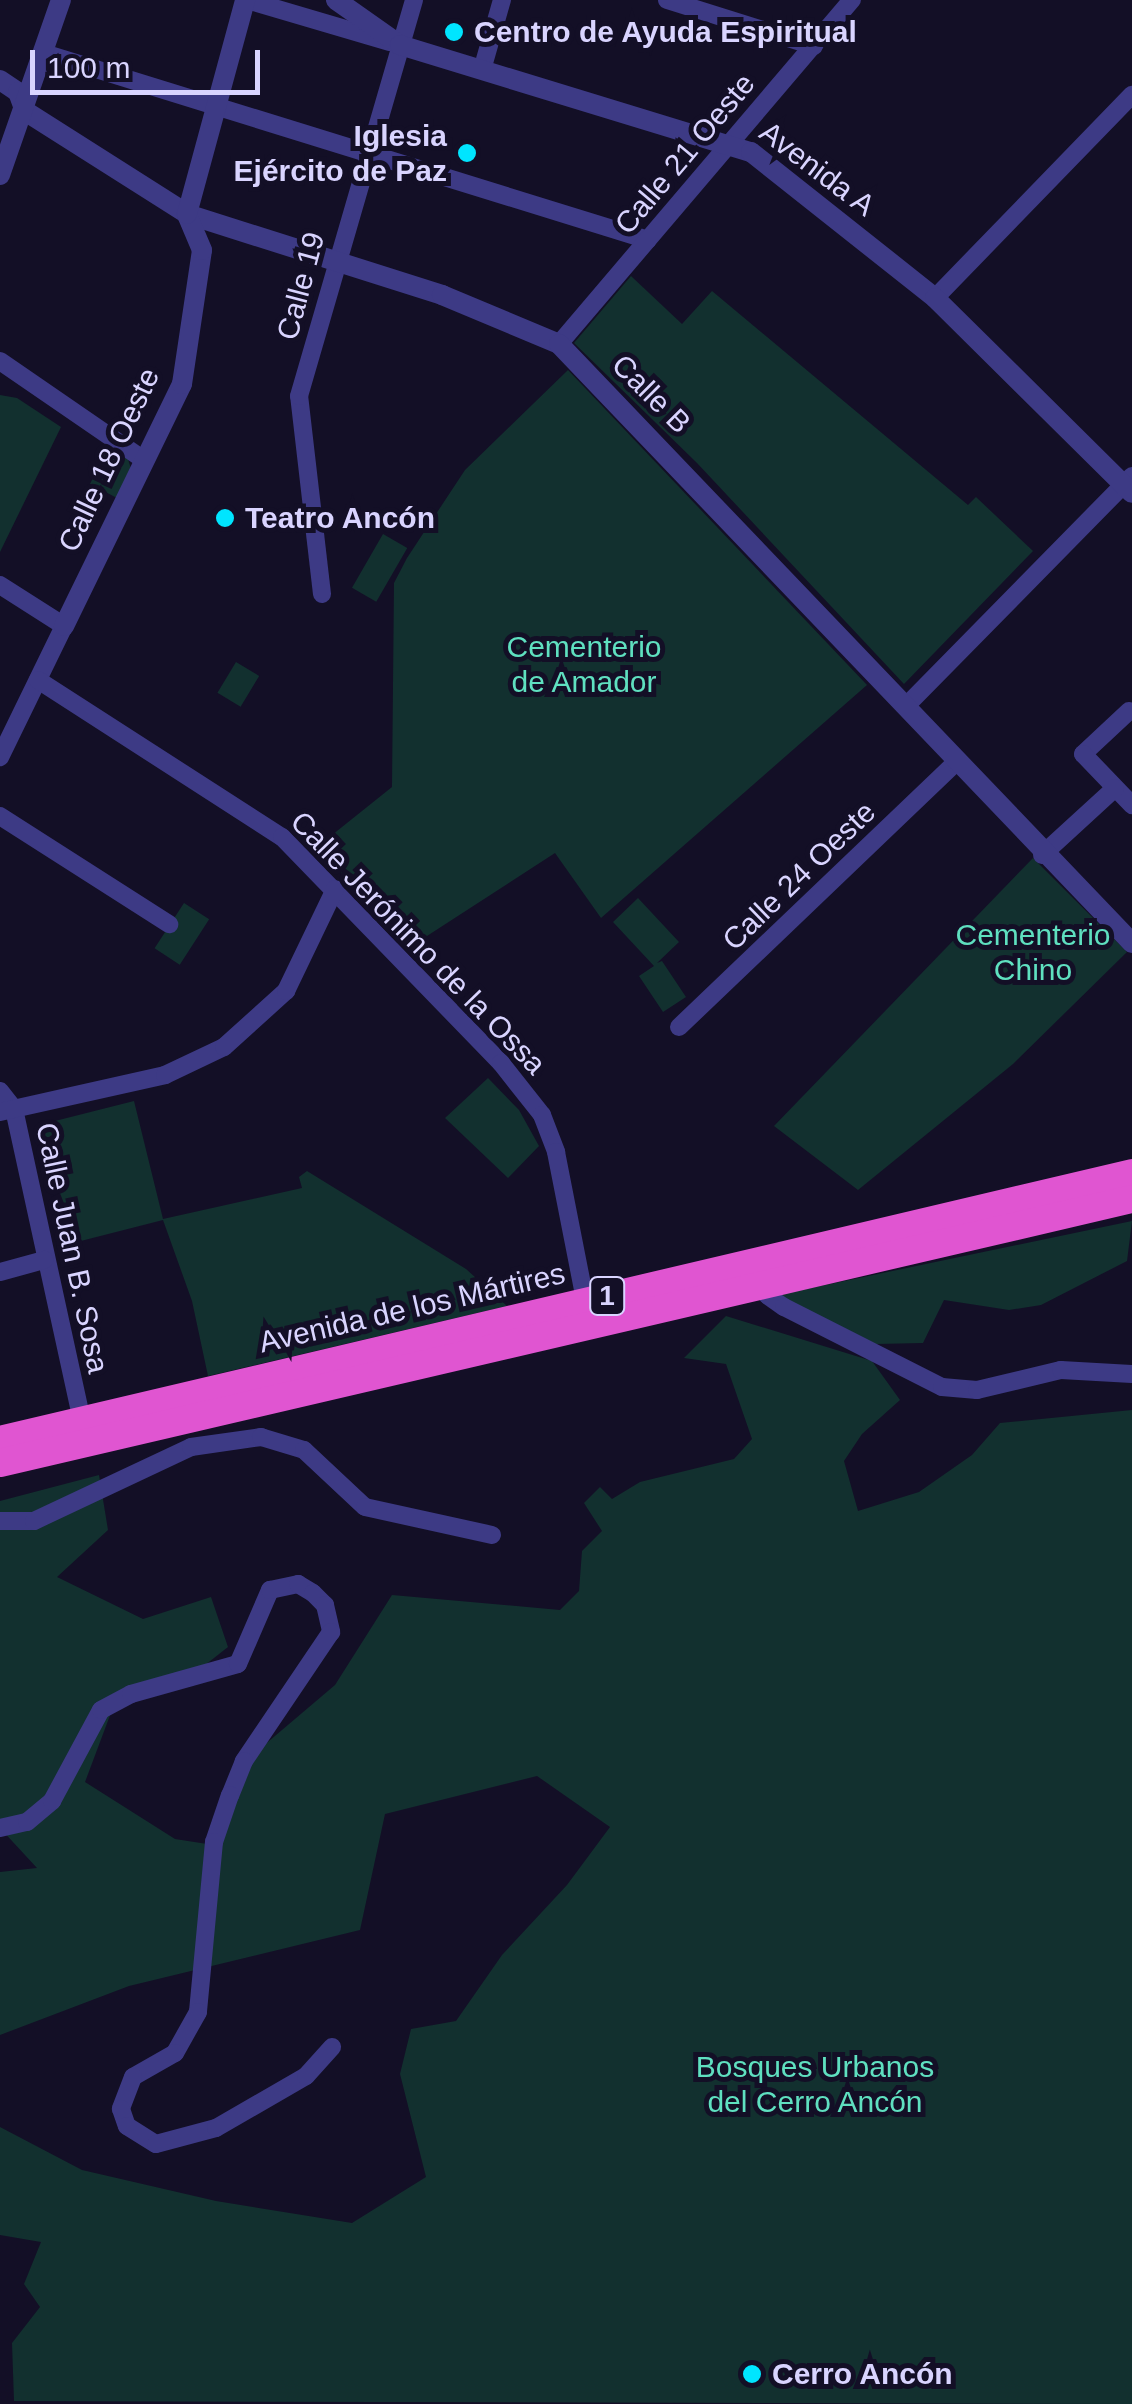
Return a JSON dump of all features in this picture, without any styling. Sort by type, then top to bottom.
[{"type":"highway","name":"Avenida de los Mártires","points":[[0,1440],[1132,1173]]},
{"type":"highway","name":"Avenida de los Mártires","points":[[0,1463],[1132,1199]]},
{"type":"street","points":[[0,175],[61,0]]},
{"type":"street","points":[[187,214],[246,0],[400,45]]},
{"type":"street","name":"Avenida A","points":[[336,0],[400,45],[731,142],[935,298],[1129,484]]},
{"type":"street","name":"Calle 19","points":[[322,594],[298,420],[334,264],[414,0]]},
{"type":"street","points":[[482,70],[502,0]]},
{"type":"street","points":[[667,0],[814,46]]},
{"type":"street","name":"Calle 21 Oeste","points":[[559,344],[852,0]]},
{"type":"street","points":[[44,53],[648,240]]},
{"type":"street","name":"Calle B","points":[[0,80],[18,92],[25,111],[187,214],[442,296],[559,344],[907,705],[955,763],[1042,855],[1132,943]]},
{"type":"street","points":[[935,298],[1132,96]]},
{"type":"street","name":"Calle 18 Oeste","points":[[0,757],[182,384],[202,250],[187,214]]},
{"type":"street","points":[[0,361],[144,460]]},
{"type":"street","points":[[907,705],[1129,484]]},
{"type":"street","points":[[0,585],[64,626]]},
{"type":"street","name":"Calle Jerónimo de la Ossa","points":[[38,680],[252,813],[335,889],[501,1062],[542,1115],[562,1175],[585,1300]]},
{"type":"street","points":[[1130,711],[1083,754],[1132,805]]},
{"type":"street","name":"Calle 24 Oeste","points":[[680,1026],[955,763]]},
{"type":"street","points":[[1042,855],[1116,788]]},
{"type":"street","points":[[0,816],[169,924]]},
{"type":"street","points":[[7,1110],[165,1075],[224,1047],[286,991],[335,889]]},
{"type":"street","name":"Calle Juan B. Sosa","points":[[0,1091],[82,1421]]},
{"type":"street","points":[[0,1272],[44,1260]]},
{"type":"street","points":[[765,1284],[768,1296],[784,1308],[942,1387],[977,1390],[1061,1370],[1132,1374]]},
{"type":"street","points":[[0,1521],[34,1522],[191,1446],[262,1437],[304,1450],[365,1506],[492,1535]]},
{"type":"street","points":[[0,1828],[28,1822],[52,1801],[101,1710],[130,1694],[238,1664],[270,1590],[298,1584],[324,1606],[331,1632],[244,1761],[214,1842],[198,2012],[175,2053],[133,2077],[121,2109],[127,2126],[156,2144],[216,2128],[306,2076],[332,2047]]},
{"type":"green space","points":[[631,276],[682,324],[712,291],[968,505],[976,497],[1033,551],[904,684],[697,463],[574,343]]},
{"type":"green space","name":"Cementerio de Amador","points":[[568,370],[867,685],[601,918],[555,853],[410,947],[317,847],[392,787],[394,583],[407,558],[465,470]]},
{"type":"green space","points":[[0,395],[17,398],[61,427],[0,552]]},
{"type":"green space","points":[[107,449],[128,459],[131,469],[117,498],[90,484]]},
{"type":"green space","points":[[383,534],[407,548],[376,602],[352,588]]},
{"type":"green space","points":[[236,662],[259,676],[241,707],[217,693]]},
{"type":"green space","name":"Cementerio Chino","points":[[1033,858],[1127,952],[1013,1064],[858,1190],[774,1126]]},
{"type":"green space","points":[[638,898],[679,942],[657,963],[662,961],[686,997],[663,1012],[639,976],[654,966],[613,922]]},
{"type":"green space","points":[[184,903],[209,919],[180,965],[155,948]]},
{"type":"green space","points":[[488,1078],[519,1110],[539,1146],[508,1178],[445,1118]]},
{"type":"green space","points":[[134,1101],[163,1219],[302,1188],[299,1177],[307,1171],[466,1269],[507,1306],[208,1376],[192,1301],[163,1220],[69,1244],[39,1135],[51,1122]]},
{"type":"green space","points":[[1132,1221],[1127,1261],[1041,1305],[1009,1310],[944,1300],[923,1343],[876,1344],[763,1298]]},
{"type":"green space","name":"Bosques Urbanos del Cerro Ancón","points":[[726,1316],[872,1361],[900,1400],[862,1434],[844,1461],[858,1511],[919,1492],[972,1455],[1000,1423],[1132,1410],[1132,2404],[14,2401],[12,2343],[40,2307],[24,2284],[41,2242],[0,2235],[0,2127],[82,2170],[216,2201],[352,2223],[426,2177],[400,2074],[411,2029],[456,2021],[502,1955],[567,1885],[610,1827],[537,1776],[385,1814],[360,1930],[129,1986],[0,2035],[0,1872],[37,1868],[0,1828],[0,1501],[99,1475],[108,1530],[57,1577],[143,1619],[211,1597],[228,1647],[186,1680],[115,1702],[85,1782],[175,1839],[220,1846],[249,1758],[335,1685],[392,1595],[560,1610],[579,1591],[582,1551],[602,1531],[584,1503],[600,1487],[612,1499],[640,1482],[734,1459],[752,1439],[726,1364],[684,1358]]},
{"type":"place","name":"Centro de Ayuda Espiritual","points":[[454,32]]},
{"type":"place","name":"Iglesia Ejército de Paz","points":[[467,153]]},
{"type":"place","name":"Teatro Ancón","points":[[225,518]]},
{"type":"place","name":"Cerro Ancón","points":[[752,2374]]}]
